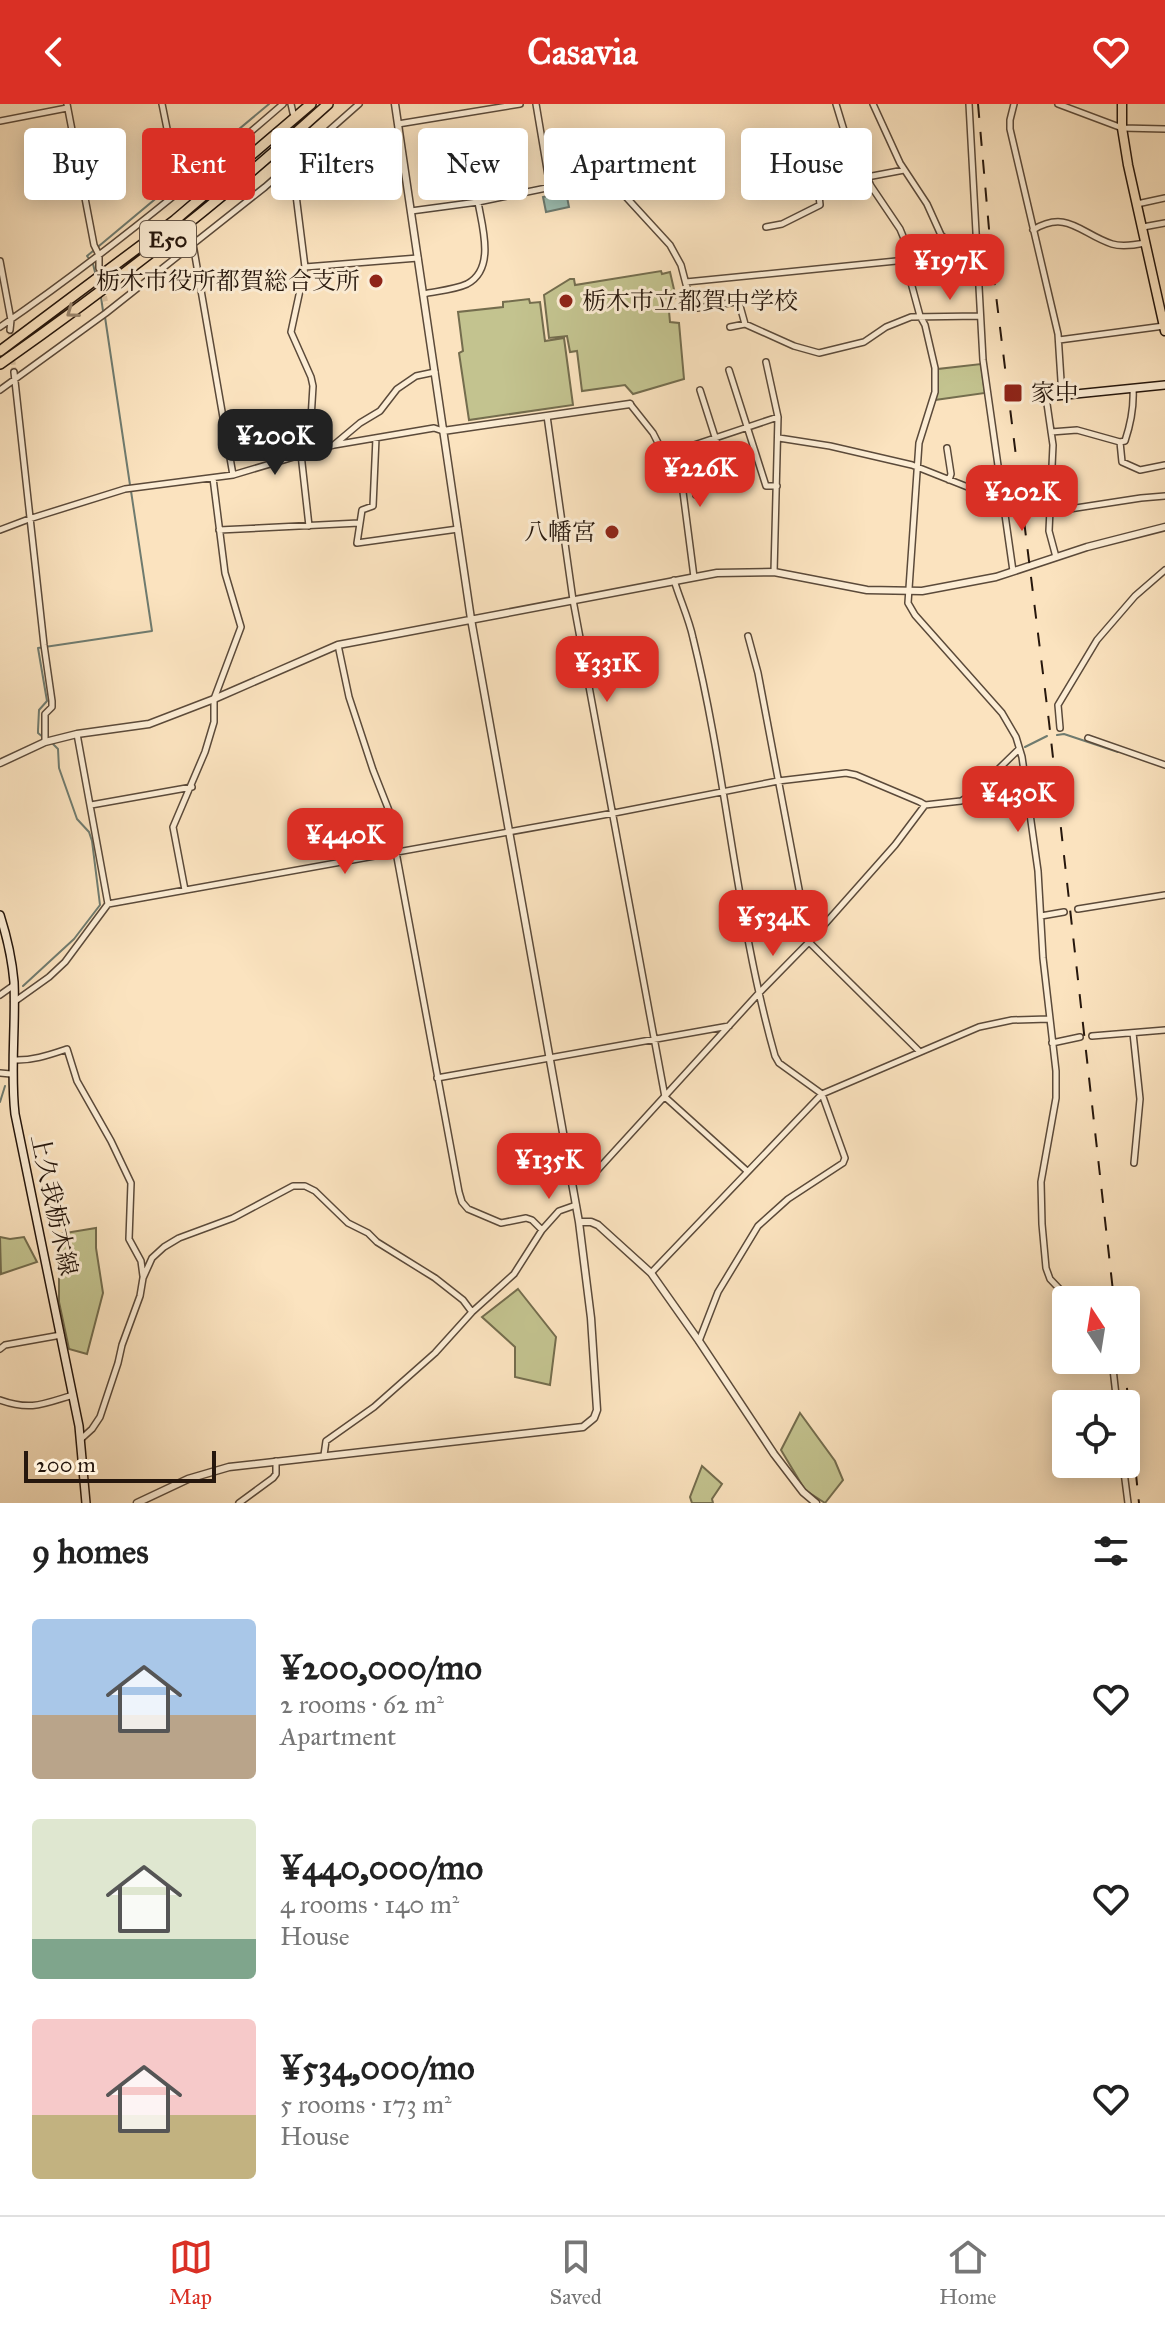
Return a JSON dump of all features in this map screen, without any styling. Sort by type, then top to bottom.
[{"type":"highway","name":"E50","points":[[0,351],[164,229],[311,104]]},
{"type":"highway","name":"E50","points":[[0,364],[125,274],[328,104]]},
{"type":"main road","points":[[1122,104],[1122,128],[1136,204],[1164,328]]},
{"type":"main road","points":[[1046,397],[1165,385]]},
{"type":"main road","name":"上久我栃木線","points":[[0,916],[11,955],[14,985],[11,1074],[18,1134],[73,1395],[81,1439],[86,1503]]},
{"type":"street","points":[[162,104],[167,128]]},
{"type":"street","points":[[255,128],[283,104]]},
{"type":"street","points":[[291,104],[293,113]]},
{"type":"street","points":[[332,128],[359,104]]},
{"type":"street","points":[[137,1503],[212,1471],[324,1455],[576,1428],[591,1422],[597,1410],[590,1306],[579,1222],[471,619],[395,104]]},
{"type":"street","points":[[398,124],[520,104]]},
{"type":"street","points":[[536,104],[544,151]]},
{"type":"street","points":[[836,104],[843,128]]},
{"type":"street","points":[[873,104],[904,170],[927,204],[941,235],[962,254]]},
{"type":"street","points":[[969,104],[983,360],[1013,571]]},
{"type":"street","points":[[1014,104],[1010,129],[1059,340],[1062,396]]},
{"type":"street","points":[[1058,104],[1122,128],[1165,129]]},
{"type":"street","points":[[0,121],[67,106],[94,245],[99,255],[99,268]]},
{"type":"street","points":[[872,176],[904,170]]},
{"type":"street","points":[[0,390],[106,313],[271,180]]},
{"type":"street","points":[[872,186],[905,242],[906,260],[936,380],[919,443],[908,603],[915,615],[1002,713],[1020,748],[1038,871],[1056,1071],[1056,1098],[1040,1199],[1046,1268],[1057,1286]]},
{"type":"street","points":[[411,211],[478,202],[544,188]]},
{"type":"street","points":[[1136,204],[1165,198]]},
{"type":"street","points":[[0,327],[168,200]]},
{"type":"street","points":[[297,200],[305,267],[291,332],[313,386],[309,452]]},
{"type":"street","points":[[629,200],[670,245],[681,265],[692,307],[736,302],[745,324]]},
{"type":"street","points":[[766,227],[782,224],[820,205],[820,200]]},
{"type":"street","points":[[423,294],[468,283],[479,271],[486,252],[478,202]]},
{"type":"street","points":[[1033,230],[1062,221],[1114,245],[1145,243]]},
{"type":"street","points":[[1142,228],[1165,223]]},
{"type":"street","points":[[193,244],[233,475]]},
{"type":"street","points":[[686,282],[976,253]]},
{"type":"street","points":[[305,267],[418,258]]},
{"type":"street","points":[[0,261],[3,296],[11,320],[10,330]]},
{"type":"street","points":[[106,304],[106,313]]},
{"type":"street","points":[[730,327],[745,324],[794,346],[819,353],[864,342],[894,323],[920,316],[980,316]]},
{"type":"street","points":[[1059,340],[1164,328]]},
{"type":"street","points":[[766,362],[778,417],[779,438],[774,572]]},
{"type":"street","points":[[729,370],[766,486],[777,486]]},
{"type":"street","points":[[14,372],[52,701],[52,707],[45,714],[45,742]]},
{"type":"street","points":[[334,445],[380,411],[397,389],[416,376],[435,372]]},
{"type":"street","points":[[1051,432],[1077,430],[1125,441],[1134,406],[1133,389]]},
{"type":"street","points":[[700,390],[731,487]]},
{"type":"street","points":[[1046,397],[1053,445],[1049,535],[1056,557]]},
{"type":"street","points":[[0,530],[125,489],[233,475],[334,445],[434,428],[443,431],[630,404],[653,433],[684,497],[694,577]]},
{"type":"street","points":[[547,416],[573,600],[665,1097],[747,1171]]},
{"type":"street","points":[[664,455],[778,417]]},
{"type":"street","points":[[376,438],[373,506],[362,510],[357,543],[458,529]]},
{"type":"street","points":[[779,438],[830,446],[918,467],[1003,501]]},
{"type":"street","points":[[1120,442],[1122,462],[1140,470],[1165,465]]},
{"type":"street","points":[[684,448],[697,489],[696,495]]},
{"type":"street","points":[[947,448],[949,480]]},
{"type":"street","points":[[301,454],[309,526]]},
{"type":"street","points":[[185,890],[173,827],[192,787],[214,722],[214,699],[241,627],[225,573],[213,478]]},
{"type":"street","points":[[1050,512],[1165,496]]},
{"type":"street","points":[[219,530],[359,523]]},
{"type":"street","points":[[0,763],[45,742],[77,734],[149,724],[338,645],[674,580],[738,571],[774,572],[867,590],[908,591],[974,582],[1125,536],[1165,527]]},
{"type":"street","points":[[1060,728],[1057,708],[1097,640],[1135,596],[1165,570]]},
{"type":"street","points":[[674,580],[692,634],[758,994],[775,1056],[779,1063],[822,1094],[845,1158],[843,1163],[788,1199],[758,1226],[718,1292],[699,1341]]},
{"type":"street","points":[[748,636],[809,942],[919,1051]]},
{"type":"street","points":[[338,645],[356,719],[397,831],[396,852],[462,1202],[468,1209],[501,1223],[526,1218],[542,1230]]},
{"type":"street","points":[[77,734],[108,904]]},
{"type":"street","points":[[1088,738],[1165,765]]},
{"type":"street","points":[[14,1002],[65,962],[108,904],[778,781],[846,773],[925,805],[961,801],[975,792],[1020,748]]},
{"type":"street","points":[[91,805],[192,787]]},
{"type":"street","points":[[572,1182],[592,1176],[809,942],[895,845],[925,805]]},
{"type":"street","points":[[1078,909],[1165,895]]},
{"type":"street","points":[[1041,916],[1064,912]]},
{"type":"street","points":[[0,995],[14,985]]},
{"type":"street","points":[[651,1273],[822,1094],[979,1027],[1012,1020],[1049,1019]]},
{"type":"street","points":[[437,1078],[729,1027]]},
{"type":"street","points":[[1092,1036],[1165,1030]]},
{"type":"street","points":[[1133,1033],[1140,1099],[1134,1163]]},
{"type":"street","points":[[1052,1043],[1080,1037]]},
{"type":"street","points":[[12,1060],[25,1060],[67,1049],[77,1081],[131,1183],[129,1239],[141,1261],[143,1278]]},
{"type":"street","points":[[0,1073],[11,1074]]},
{"type":"street","points":[[81,1439],[100,1417],[152,1258],[179,1238],[233,1218],[293,1186],[305,1186],[315,1191],[348,1223],[435,1278],[463,1300],[472,1312]]},
{"type":"street","points":[[324,1455],[326,1441],[381,1401],[435,1353],[472,1312],[514,1274],[542,1230],[562,1209],[576,1205]]},
{"type":"street","points":[[579,1222],[598,1225],[651,1273],[774,1454],[803,1492],[816,1503]]},
{"type":"street","points":[[0,1349],[5,1345],[61,1335]]},
{"type":"street","points":[[0,1400],[30,1407],[73,1395]]},
{"type":"street","points":[[239,1503],[273,1478],[276,1461]]},
{"type":"street","points":[[1125,1478],[1128,1503]]},
{"type":"green space","points":[[661,271],[662,274],[670,272],[676,298],[668,300],[670,322],[679,323],[684,379],[633,394],[625,385],[582,391],[577,351],[570,352],[567,336],[549,338],[544,295],[570,279],[574,279],[575,285]]},
{"type":"green space","points":[[529,299],[530,303],[540,302],[545,341],[564,338],[573,405],[469,420],[459,353],[463,351],[458,312],[503,307],[503,302]]},
{"type":"green space","points":[[981,364],[985,393],[935,400],[938,369]]},
{"type":"green space","points":[[96,1228],[103,1293],[87,1354],[69,1349],[59,1302],[59,1234]]},
{"type":"green space","points":[[0,1237],[24,1237],[37,1262],[1,1274]]},
{"type":"green space","points":[[518,1289],[556,1337],[550,1385],[515,1377],[515,1347],[482,1317]]},
{"type":"green space","points":[[800,1413],[835,1461],[843,1480],[825,1503],[805,1490],[781,1450]]},
{"type":"green space","points":[[702,1466],[722,1484],[712,1499],[713,1503],[692,1503],[690,1497]]},
{"type":"shaded area","points":[[543,197],[544,200],[568,200],[569,207],[546,212]]},
{"type":"waterway","points":[[96,276],[87,256],[269,104]]},
{"type":"waterway","points":[[101,297],[103,311]]},
{"type":"waterway","points":[[105,317],[130,485]]},
{"type":"waterway","points":[[44,738],[38,733],[39,710],[47,701],[38,648],[152,631],[131,491]]},
{"type":"waterway","points":[[1057,735],[1064,734],[1118,752]]},
{"type":"waterway","points":[[1025,747],[1047,736]]},
{"type":"waterway","points":[[23,986],[74,939],[100,905],[92,841],[89,832],[77,819],[59,768],[58,749],[53,744]]},
{"type":"waterway","points":[[0,1102],[5,1086]]},
{"type":"tunnel","points":[[103,289],[106,304]]},
{"type":"tunnel","points":[[10,330],[14,372]]},
{"type":"railway","points":[[978,104],[992,263],[1049,722],[1112,1286]]},
{"type":"railway","points":[[1125,1374],[1139,1503]]},
{"type":"place","name":"栃木市役所都賀総合支所","points":[[376,281]]},
{"type":"place","name":"栃木市立都賀中学校","points":[[566,301]]},
{"type":"place","name":"家中","points":[[1013,393]]},
{"type":"place","name":"八幡宮","points":[[612,532]]}]
